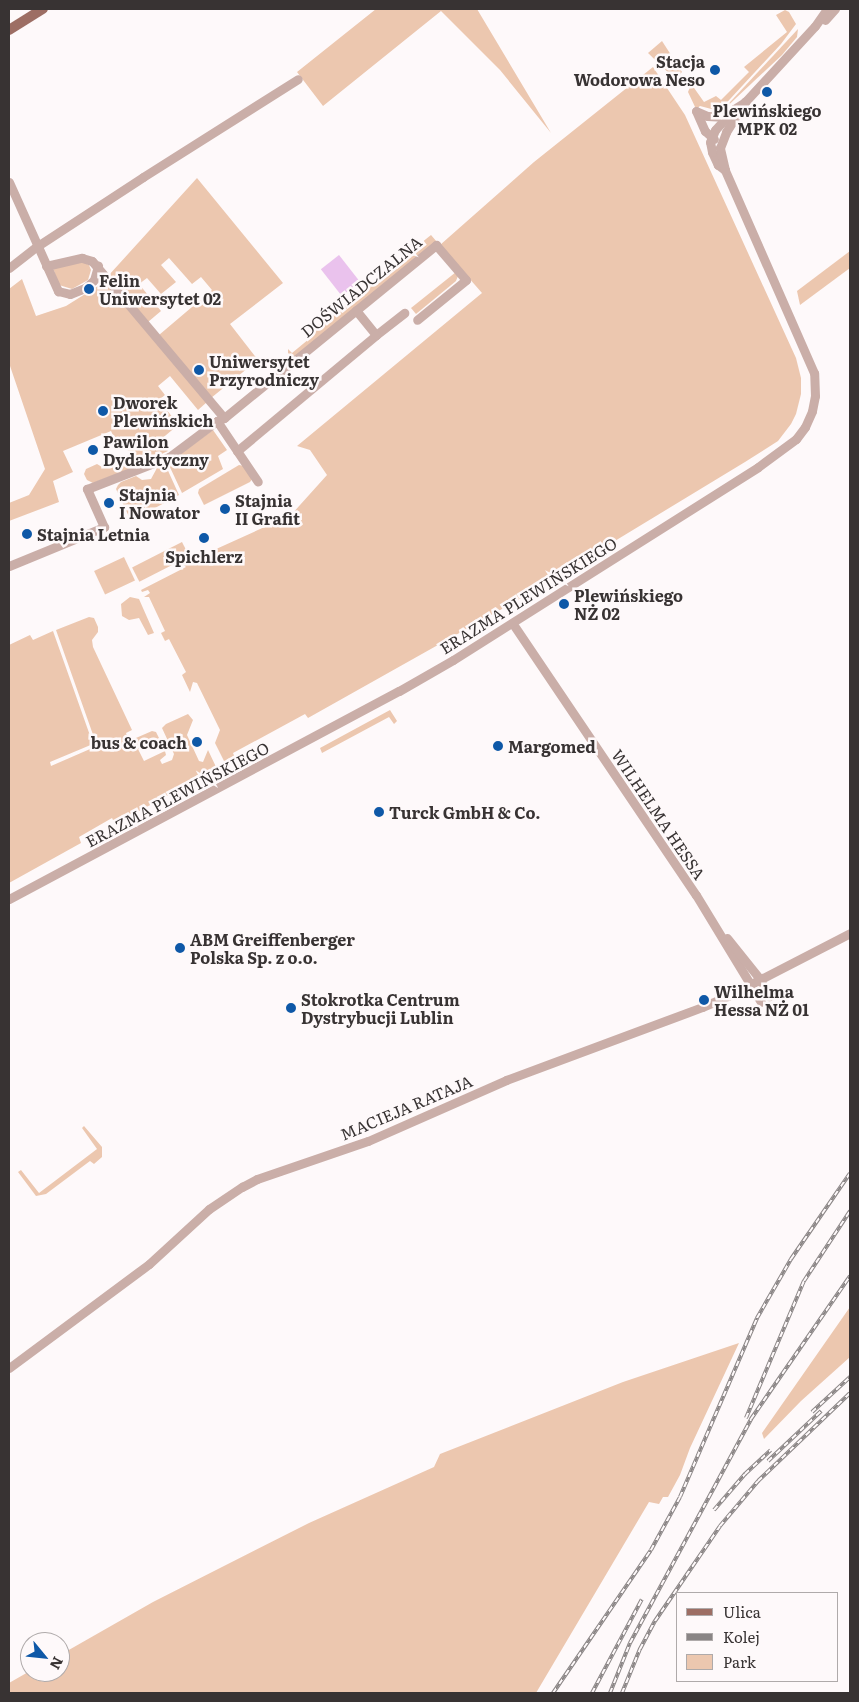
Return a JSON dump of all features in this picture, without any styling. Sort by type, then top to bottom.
[{"type":"main road","points":[[9,30],[42,9]]},
{"type":"street","name":"ERAZMA PLEWIŃSKIEGO","points":[[725,170],[718,165],[712,152],[710,142],[712,136],[727,117],[745,102],[815,26],[827,9]]},
{"type":"street","points":[[815,26],[822,24],[835,9]]},
{"type":"street","points":[[9,268],[36,247],[298,79]]},
{"type":"street","name":"ERAZMA PLEWIŃSKIEGO","points":[[9,899],[400,691],[513,624],[783,451],[805,427],[815,396],[814,374],[725,170],[720,148],[723,138],[745,102]]},
{"type":"street","points":[[720,148],[712,136],[705,131],[696,111],[707,116],[727,117]]},
{"type":"street","points":[[712,136],[723,138]]},
{"type":"street","points":[[9,182],[36,247],[58,291],[70,294],[85,288],[94,280],[98,266]]},
{"type":"street","name":"DOŚWIADCZALNA","points":[[9,566],[104,527],[87,489],[169,457],[220,419],[436,245],[466,280],[417,320]]},
{"type":"street","points":[[46,266],[82,258],[90,260],[98,266],[220,419],[237,451],[258,482]]},
{"type":"street","points":[[356,310],[376,335]]},
{"type":"street","points":[[237,451],[404,313]]},
{"type":"street","name":"WILHELMA HESSA","points":[[513,624],[696,895],[761,1002]]},
{"type":"street","name":"WILHELMA HESSA","points":[[696,895],[759,978],[769,996]]},
{"type":"street","name":"MACIEJA RATAJA","points":[[9,1368],[149,1264],[209,1210],[242,1187],[258,1179],[368,1141],[506,1080],[702,1007],[850,933]]},
{"type":"green space","points":[[376,9],[477,9],[551,133],[500,70],[441,11],[323,106],[297,72]]},
{"type":"green space","points":[[785,10],[789,12],[796,24],[781,44],[719,111],[700,106],[696,109],[688,92],[690,87],[692,85],[704,102],[716,96],[721,100],[749,72],[744,67],[787,32],[776,15]]},
{"type":"green space","points":[[798,29],[797,37],[782,55],[719,114]]},
{"type":"green space","points":[[662,41],[682,72],[675,79],[648,53]]},
{"type":"green space","points":[[653,67],[685,115],[796,358],[801,378],[801,394],[796,414],[791,424],[778,441],[511,604],[308,718],[305,714],[233,753],[236,760],[226,765],[215,743],[220,730],[197,683],[193,682],[190,692],[182,675],[186,672],[169,639],[165,641],[161,633],[165,631],[149,597],[144,597],[150,593],[148,590],[142,592],[141,590],[186,567],[183,564],[291,515],[327,475],[310,450],[297,446],[482,293],[440,245],[534,162]]},
{"type":"green space","points":[[197,178],[283,283],[230,324],[258,360],[211,398],[159,335],[212,290],[201,277],[192,284],[169,258],[161,265],[176,282],[161,294],[147,278],[139,284],[161,311],[148,322],[109,275]]},
{"type":"green space","points":[[431,235],[437,242],[293,359],[288,353],[288,349],[292,353],[309,339],[306,335]]},
{"type":"green space","points":[[850,251],[850,268],[800,305],[797,291]]},
{"type":"green space","points":[[83,262],[89,265],[91,270],[88,280],[72,289],[59,285],[53,268]]},
{"type":"green space","points":[[456,272],[458,276],[456,281],[416,314],[411,308]]},
{"type":"green space","points":[[22,279],[36,316],[66,306],[106,281],[207,402],[198,410],[170,376],[158,386],[165,395],[159,400],[177,423],[177,426],[160,440],[168,451],[136,466],[124,443],[118,446],[111,431],[63,451],[73,472],[53,481],[59,502],[9,521],[9,503],[29,495],[45,469],[9,363],[9,289]]},
{"type":"green space","points":[[213,430],[227,450],[218,456],[223,469],[182,493],[168,463]]},
{"type":"green space","points":[[124,457],[130,469],[93,483],[87,480],[84,474],[86,469],[97,464],[102,467]]},
{"type":"green space","points":[[165,464],[179,495],[131,521],[116,489],[118,485],[136,476],[142,480],[151,479],[157,468]]},
{"type":"green space","points":[[239,465],[244,466],[252,479],[250,482],[204,505],[198,493],[199,489]]},
{"type":"green space","points":[[182,542],[189,556],[139,582],[132,567]]},
{"type":"green space","points":[[124,557],[135,581],[105,595],[94,571]]},
{"type":"green space","points":[[130,597],[139,599],[154,633],[148,635],[139,618],[129,620],[122,616],[121,604]]},
{"type":"green space","points":[[89,617],[94,618],[98,627],[98,632],[92,640],[93,647],[132,730],[126,733],[129,741],[152,731],[156,732],[159,738],[138,749],[144,761],[165,751],[166,755],[160,760],[162,764],[172,760],[174,754],[162,728],[166,724],[188,714],[193,720],[187,735],[199,761],[203,762],[208,750],[217,769],[115,824],[112,818],[79,837],[81,843],[9,883],[9,645],[30,635],[33,640],[53,631],[93,744],[50,762],[51,766],[97,746],[56,630]]},
{"type":"green space","points":[[390,710],[397,721],[394,724],[389,717],[322,753],[320,748]]},
{"type":"green space","points":[[84,1126],[102,1147],[102,1157],[94,1164],[90,1161],[46,1194],[36,1196],[18,1172],[21,1170],[39,1193],[97,1149],[82,1128]]},
{"type":"green space","points":[[850,1307],[850,1357],[801,1401],[764,1439],[762,1433]]},
{"type":"green space","points":[[739,1343],[690,1448],[680,1475],[668,1497],[663,1497],[659,1504],[649,1502],[536,1693],[9,1693],[9,1683],[20,1677],[20,1682],[70,1682],[70,1649],[153,1602],[309,1523],[434,1467],[440,1454],[623,1382]]},
{"type":"shaded area","points":[[339,255],[360,282],[342,296],[321,269]]},
{"type":"railway","points":[[553,1693],[651,1550],[680,1497],[757,1318],[791,1259],[850,1173]]},
{"type":"railway","points":[[746,1418],[804,1281],[850,1211]]},
{"type":"railway","points":[[610,1693],[630,1643],[751,1419],[850,1276]]},
{"type":"railway","points":[[812,1412],[850,1377]]},
{"type":"railway","points":[[622,1693],[640,1649],[655,1621],[720,1526],[758,1481],[850,1393]]},
{"type":"railway","points":[[768,1461],[821,1411]]},
{"type":"railway","points":[[714,1510],[745,1474],[771,1450]]},
{"type":"railway","points":[[592,1693],[642,1599]]},
{"type":"place","name":"Stacja Wodorowa Neso","points":[[715,70]]},
{"type":"place","name":"Plewińskiego MPK 02","points":[[767,92]]},
{"type":"place","name":"Felin Uniwersytet 02","points":[[89,289]]},
{"type":"place","name":"Uniwersytet Przyrodniczy","points":[[199,370]]},
{"type":"place","name":"Dworek Plewińskich","points":[[103,411]]},
{"type":"place","name":"Pawilon Dydaktyczny","points":[[93,450]]},
{"type":"place","name":"Stajnia I Nowator","points":[[109,503]]},
{"type":"place","name":"Stajnia II Grafit","points":[[225,509]]},
{"type":"place","name":"Stajnia Letnia","points":[[27,534]]},
{"type":"place","name":"Spichlerz","points":[[204,538]]},
{"type":"place","name":"Plewińskiego NŻ 02","points":[[564,604]]},
{"type":"place","name":"bus & coach","points":[[197,742]]},
{"type":"place","name":"Margomed","points":[[498,746]]},
{"type":"place","name":"Turck GmbH & Co.","points":[[379,812]]},
{"type":"place","name":"ABM Greiffenberger Polska Sp. z o.o.","points":[[180,948]]},
{"type":"place","name":"Wilhelma Hessa NŻ 01","points":[[704,1000]]},
{"type":"place","name":"Stokrotka Centrum Dystrybucji Lublin","points":[[291,1008]]}]
